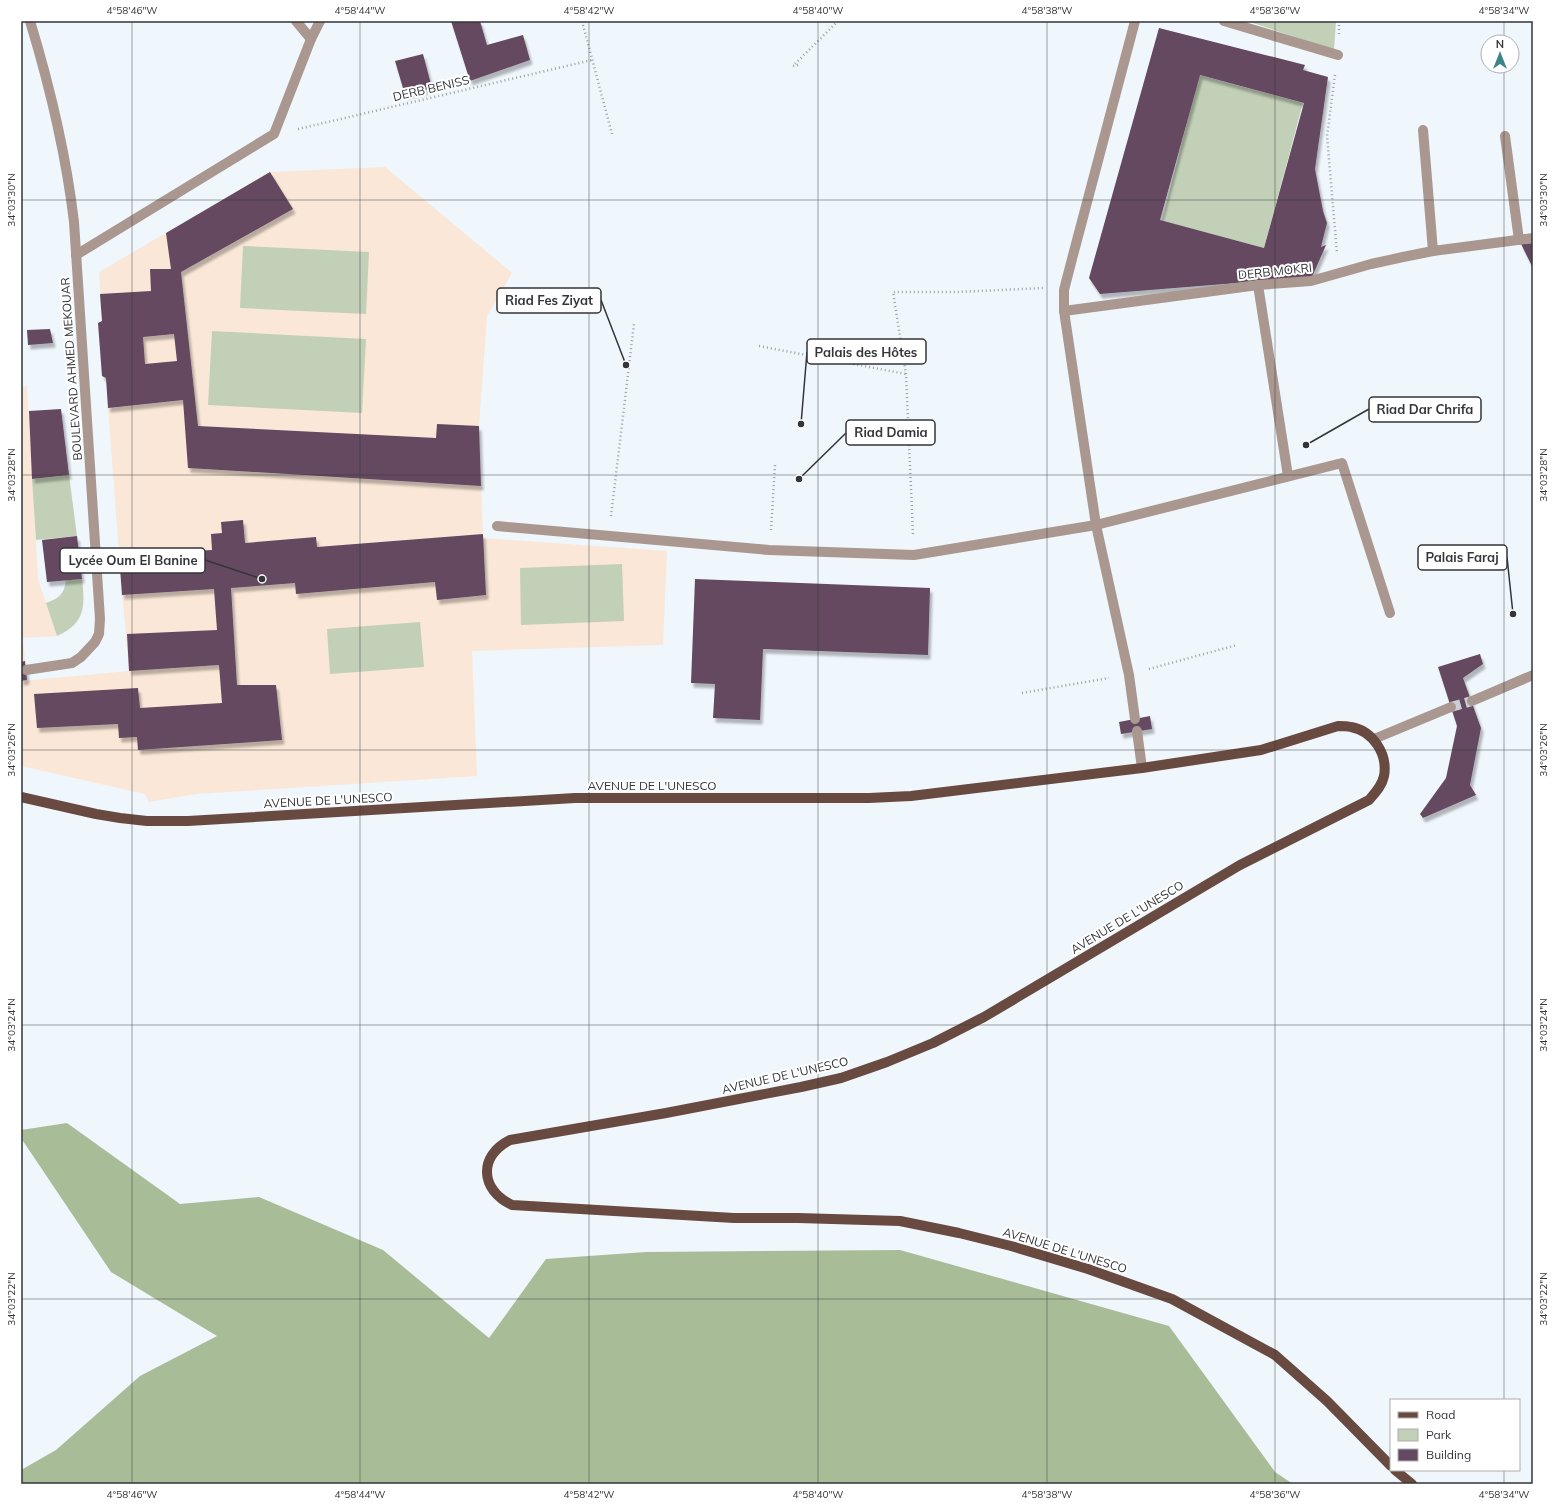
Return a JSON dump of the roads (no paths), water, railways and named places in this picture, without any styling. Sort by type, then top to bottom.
[{"type":"main road","name":"AVENUE DE L'UNESCO","points":[[21,796],[96,814],[120,818],[147,821],[188,821],[575,798],[869,798],[911,796],[1142,768],[1261,750],[1338,726],[1351,727],[1363,732],[1374,740],[1381,751],[1384,764],[1384,778],[1378,790],[1369,800],[1240,865],[984,1017],[933,1043],[887,1062],[840,1078],[808,1086],[666,1113],[510,1140],[500,1145],[493,1153],[488,1163],[487,1174],[489,1184],[494,1193],[502,1200],[512,1205],[734,1218],[900,1221],[959,1233],[1011,1246],[1088,1269],[1172,1299],[1275,1355],[1327,1401],[1390,1465]]},
{"type":"main road","points":[[1396,1471],[1412,1484]]},
{"type":"street","name":"BOULEVARD AHMED MEKOUAR","points":[[26,670],[72,663],[81,657],[89,650],[99,634],[100,619],[71,195],[60,138],[41,58],[30,21]]},
{"type":"street","points":[[296,21],[311,39]]},
{"type":"street","points":[[76,255],[274,134],[311,39],[320,21]]},
{"type":"street","points":[[1135,21],[1064,290],[1064,311],[1096,525],[1129,675],[1135,719]]},
{"type":"street","points":[[1224,21],[1338,55]]},
{"type":"street","points":[[1423,130],[1433,251]]},
{"type":"street","points":[[1505,136],[1520,240]]},
{"type":"street","name":"DERB MOKRI","points":[[1064,311],[1258,285],[1311,281],[1403,257],[1433,251],[1533,238]]},
{"type":"street","points":[[1258,285],[1288,476]]},
{"type":"street","points":[[497,526],[769,550],[914,555],[1096,525],[1342,463],[1390,613]]},
{"type":"street","points":[[1472,701],[1533,675]]},
{"type":"street","points":[[1374,740],[1451,707]]},
{"type":"street","points":[[1137,731],[1142,768]]},
{"type":"tunnel","points":[[1451,707],[1472,701]]},
{"type":"place","name":"Riad Fes Ziyat","points":[[626,365]]},
{"type":"place","name":"Palais des Hôtes","points":[[801,424]]},
{"type":"place","name":"Riad Dar Chrifa","points":[[1306,445]]},
{"type":"place","name":"Riad Damia","points":[[799,479]]},
{"type":"place","name":"Lycée Oum El Banine","points":[[262,579]]},
{"type":"place","name":"Palais Faraj","points":[[1513,614]]}]
